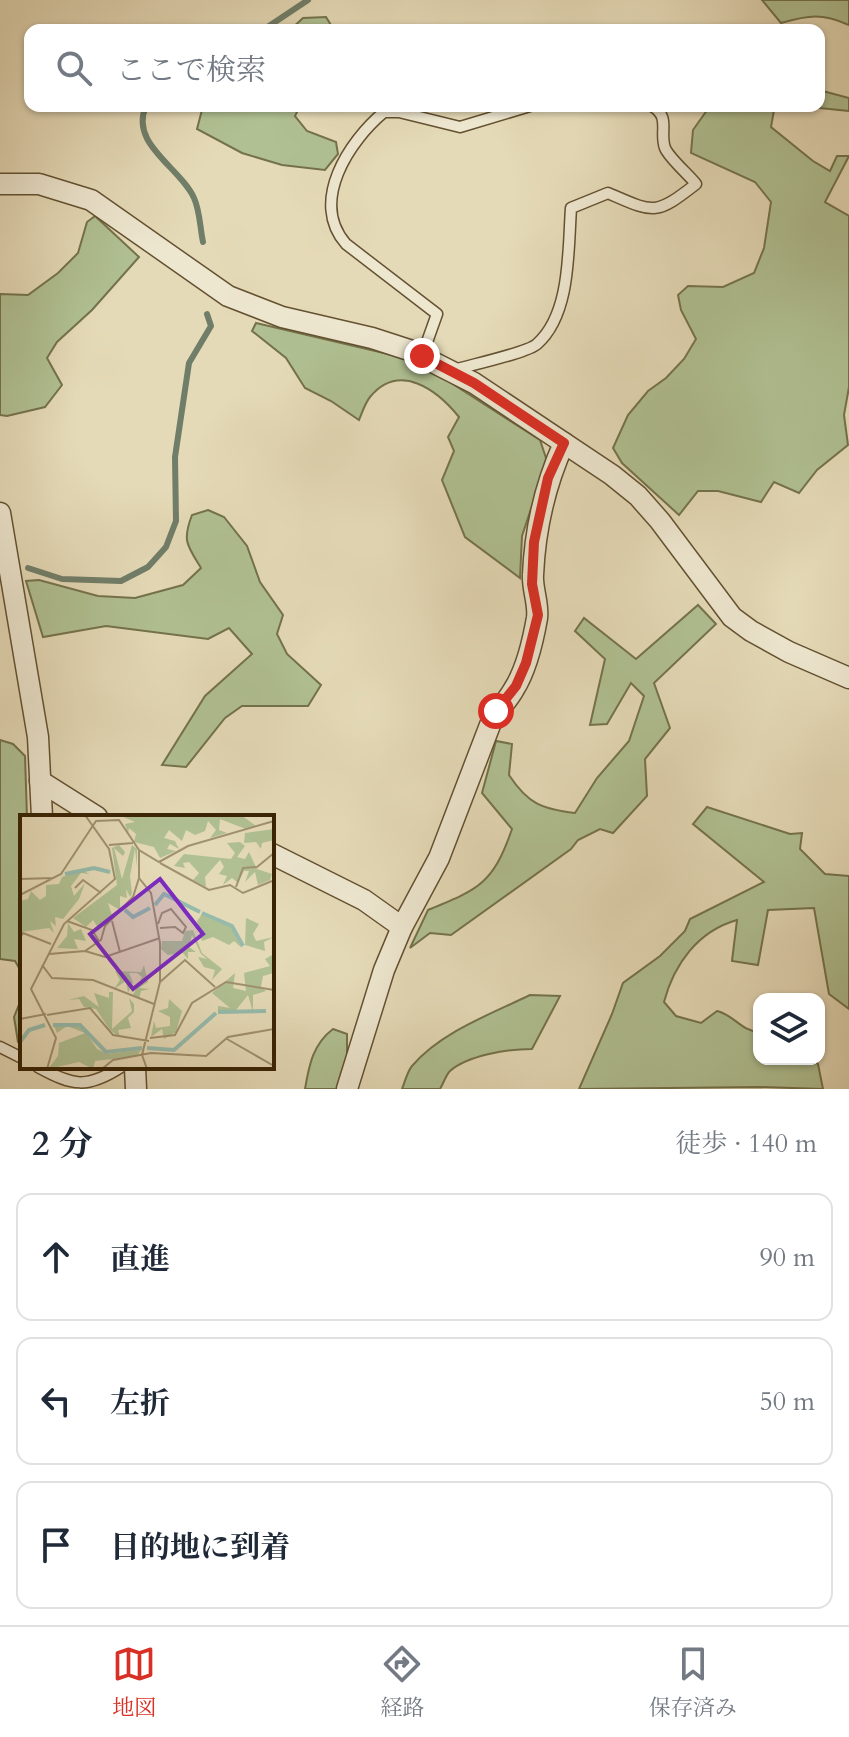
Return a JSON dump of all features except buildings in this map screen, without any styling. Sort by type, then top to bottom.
[{"type":"street","points":[[0,184],[39,184],[91,200],[228,296],[282,317],[372,338],[422,356],[452,371],[612,475],[638,496],[732,617],[789,652],[849,678]]},
{"type":"street","points":[[347,1089],[384,970],[402,927],[439,858],[496,711],[516,686],[526,663],[538,615],[532,584],[534,542],[548,478],[564,443]]},
{"type":"street","points":[[0,513],[33,704],[42,815]]},
{"type":"street","points":[[40,781],[94,815]]},
{"type":"street","points":[[274,855],[364,900],[402,927]]},
{"type":"street","points":[[135,1069],[136,1089]]},
{"type":"lane","points":[[384,112],[370,123],[348,153],[334,183],[331,199],[337,234],[346,244],[437,314],[422,356]]},
{"type":"lane","points":[[399,112],[460,127],[510,112]]},
{"type":"lane","points":[[452,371],[536,346],[551,324],[567,277],[571,208],[608,193],[646,210],[670,204],[696,184],[665,148],[664,121],[660,112]]},
{"type":"lane","points":[[0,1047],[20,1057]]},
{"type":"lane","points":[[42,1069],[69,1083],[78,1084],[101,1081],[118,1069]]},
{"type":"green space","points":[[762,0],[849,0],[849,25],[815,16],[781,23]]},
{"type":"green space","points":[[326,17],[330,24],[296,24],[303,18]]},
{"type":"green space","points":[[825,92],[849,98],[849,111],[825,109]]},
{"type":"green space","points":[[201,112],[297,112],[295,116],[307,131],[336,142],[338,154],[325,170],[282,165],[242,153],[197,129]]},
{"type":"green space","points":[[706,112],[774,112],[771,127],[830,171],[837,156],[849,156],[825,202],[849,216],[849,387],[844,415],[848,445],[817,470],[799,493],[774,482],[761,502],[718,491],[698,491],[679,515],[622,463],[613,448],[628,415],[648,391],[684,359],[696,339],[681,310],[678,295],[688,286],[723,287],[754,273],[764,248],[771,202],[755,182],[691,153],[693,130]]},
{"type":"green space","points":[[95,216],[139,257],[92,310],[57,342],[47,358],[62,385],[45,407],[0,415],[0,294],[28,295],[58,273],[78,253],[87,222]]},
{"type":"green space","points":[[256,323],[405,358],[445,379],[540,440],[547,461],[522,536],[520,578],[465,537],[442,480],[454,451],[448,437],[459,417],[450,407],[418,384],[394,381],[382,386],[370,397],[359,420],[305,388],[286,358],[252,331]]},
{"type":"green space","points":[[208,510],[224,517],[247,546],[260,582],[283,615],[277,634],[287,654],[321,685],[308,706],[242,706],[225,718],[186,767],[162,765],[205,696],[252,654],[229,628],[208,639],[106,626],[43,637],[26,581],[39,580],[98,596],[135,598],[183,585],[201,568],[188,543],[187,531],[192,515]]},
{"type":"green space","points":[[698,605],[716,624],[654,683],[670,728],[645,759],[647,796],[613,833],[600,829],[578,840],[571,849],[451,935],[430,933],[410,948],[428,910],[472,890],[482,882],[491,873],[505,847],[512,829],[482,793],[496,741],[512,744],[509,775],[523,793],[545,807],[575,813],[597,778],[629,741],[644,696],[631,683],[607,724],[590,725],[605,659],[575,631],[584,618],[636,659]]},
{"type":"green space","points":[[0,740],[13,744],[25,756],[27,815],[20,815],[20,970],[15,961],[0,959]]},
{"type":"green space","points":[[707,807],[790,834],[802,833],[800,849],[825,874],[849,876],[849,1009],[829,994],[814,908],[768,910],[758,965],[732,961],[737,920],[711,932],[681,962],[664,1002],[676,1016],[701,1023],[717,1011],[753,1031],[753,1065],[818,1065],[823,1089],[579,1089],[623,983],[660,956],[685,931],[690,919],[764,882],[693,824]]},
{"type":"green space","points":[[530,995],[560,996],[532,1049],[501,1052],[467,1061],[450,1071],[440,1089],[402,1089],[412,1066],[437,1043]]},
{"type":"green space","points":[[20,1002],[20,1043],[18,1042],[14,1017]]},
{"type":"green space","points":[[333,1029],[347,1034],[347,1056],[338,1089],[305,1089],[316,1048]]},
{"type":"waterway","points":[[272,24],[308,0]]},
{"type":"waterway","points":[[145,112],[144,132],[150,144],[194,198],[203,242]]},
{"type":"waterway","points":[[28,568],[62,579],[121,581],[148,567],[166,547],[176,521],[175,457],[189,363],[211,326],[207,314]]},
{"type":"route","points":[[422,356],[474,383],[564,443],[548,478],[534,542],[532,584],[538,615],[526,663],[516,686],[496,711]]}]
